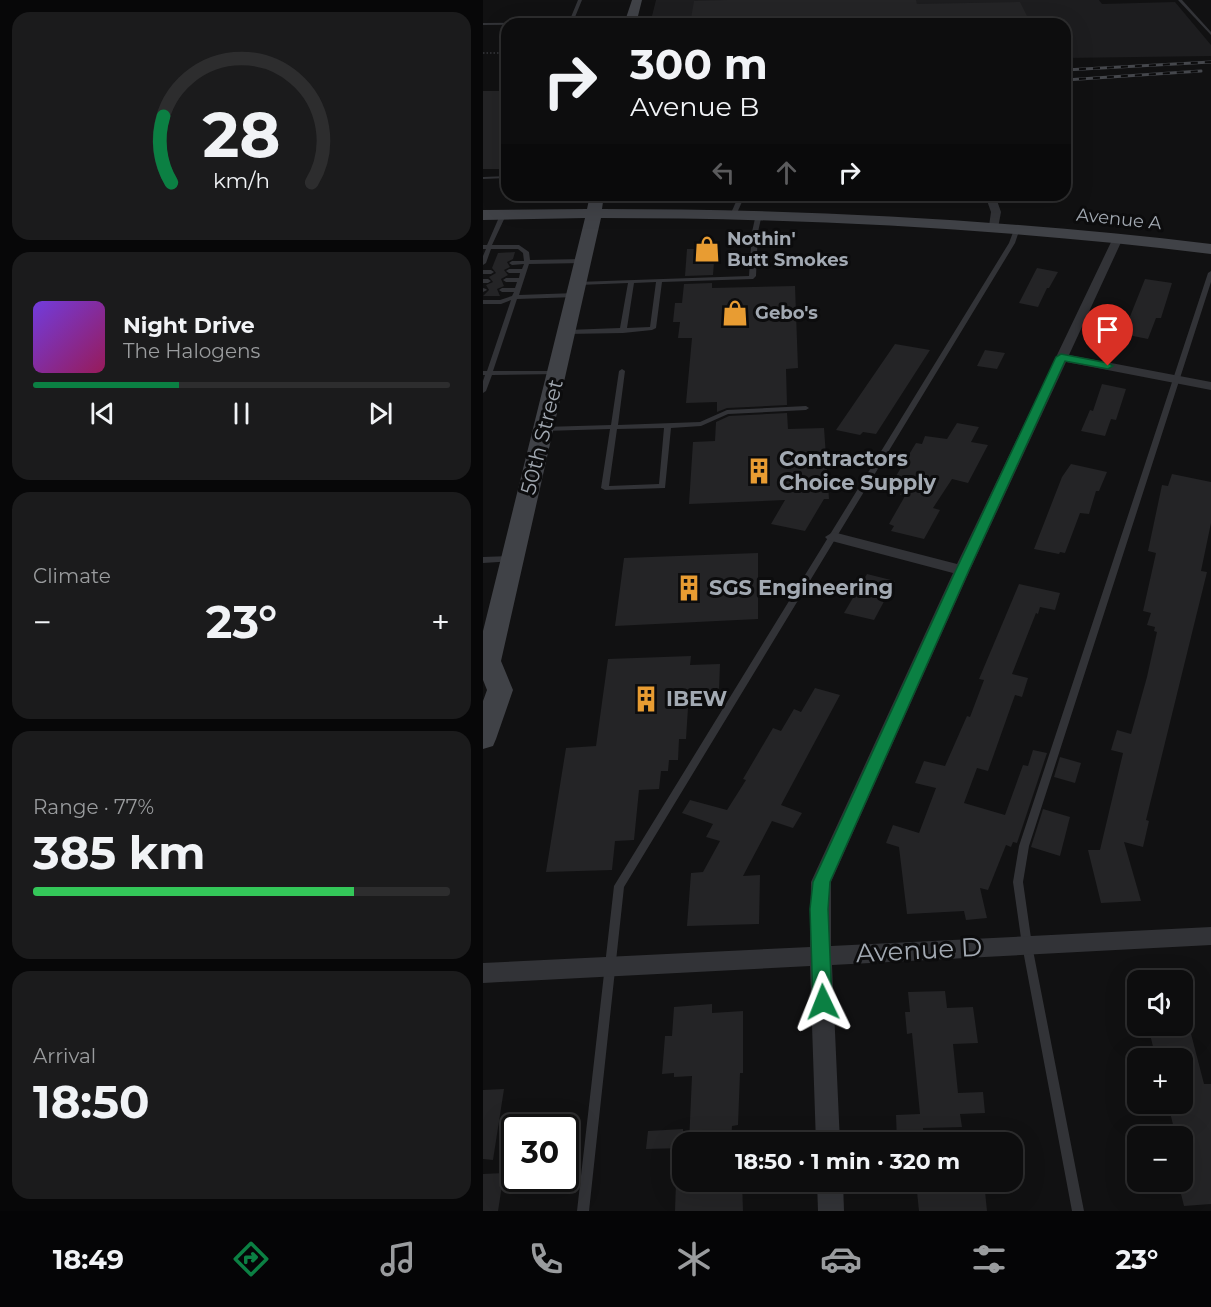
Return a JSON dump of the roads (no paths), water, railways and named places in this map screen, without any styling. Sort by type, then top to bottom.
[{"type":"main road","points":[[632,18],[637,0]]},
{"type":"main road","name":"Avenue A","points":[[483,215],[504,215],[596,204],[995,226],[1211,249]]},
{"type":"main road","name":"50th Street","points":[[483,738],[500,690],[485,663],[567,332],[596,204]]},
{"type":"street","points":[[992,201],[996,212],[995,226]]},
{"type":"street","points":[[828,1132],[819,909],[821,882],[962,570],[1119,238]]},
{"type":"street","points":[[1061,357],[1211,386]]},
{"type":"street","points":[[833,537],[962,570]]},
{"type":"street","name":"Avenue D","points":[[483,973],[1211,936]]},
{"type":"street","points":[[830,1192],[831,1211]]},
{"type":"lane","points":[[573,18],[580,0]]},
{"type":"lane","points":[[1181,0],[1211,34]]},
{"type":"lane","points":[[483,24],[501,24]]},
{"type":"lane","points":[[483,178],[501,177]]},
{"type":"lane","points":[[733,213],[739,201]]},
{"type":"lane","points":[[503,290],[516,293],[577,289],[631,282],[751,278],[753,276],[755,231],[759,214]]},
{"type":"lane","points":[[494,263],[483,263],[486,247],[504,215]]},
{"type":"lane","points":[[583,1211],[619,886],[1012,243],[1017,228]]},
{"type":"lane","points":[[483,391],[486,373],[527,262],[526,252],[519,247],[486,247]]},
{"type":"lane","points":[[512,263],[584,261]]},
{"type":"lane","points":[[509,271],[524,271]]},
{"type":"lane","points":[[483,272],[491,272]]},
{"type":"lane","points":[[1078,1211],[1027,945],[1018,882],[1024,846],[1211,273]]},
{"type":"lane","points":[[506,280],[521,280]]},
{"type":"lane","points":[[567,332],[647,330],[653,327],[659,281]]},
{"type":"lane","points":[[623,331],[631,282]]},
{"type":"lane","points":[[483,302],[501,302],[516,293]]},
{"type":"lane","points":[[622,371],[605,488],[661,486],[668,426]]},
{"type":"lane","points":[[486,373],[557,373]]},
{"type":"lane","points":[[543,429],[701,424],[727,412],[806,408]]},
{"type":"lane","points":[[483,560],[512,559]]},
{"type":"railway","points":[[1071,70],[1211,62]]},
{"type":"railway","points":[[1071,80],[1201,71]]},
{"type":"place","name":"Nothin' Butt Smokes","points":[[707,249]]},
{"type":"place","name":"Gebo's","points":[[735,313]]},
{"type":"place","name":"Contractors Choice Supply","points":[[759,471]]},
{"type":"place","name":"SGS Engineering","points":[[689,588]]},
{"type":"place","name":"IBEW","points":[[646,699]]}]
